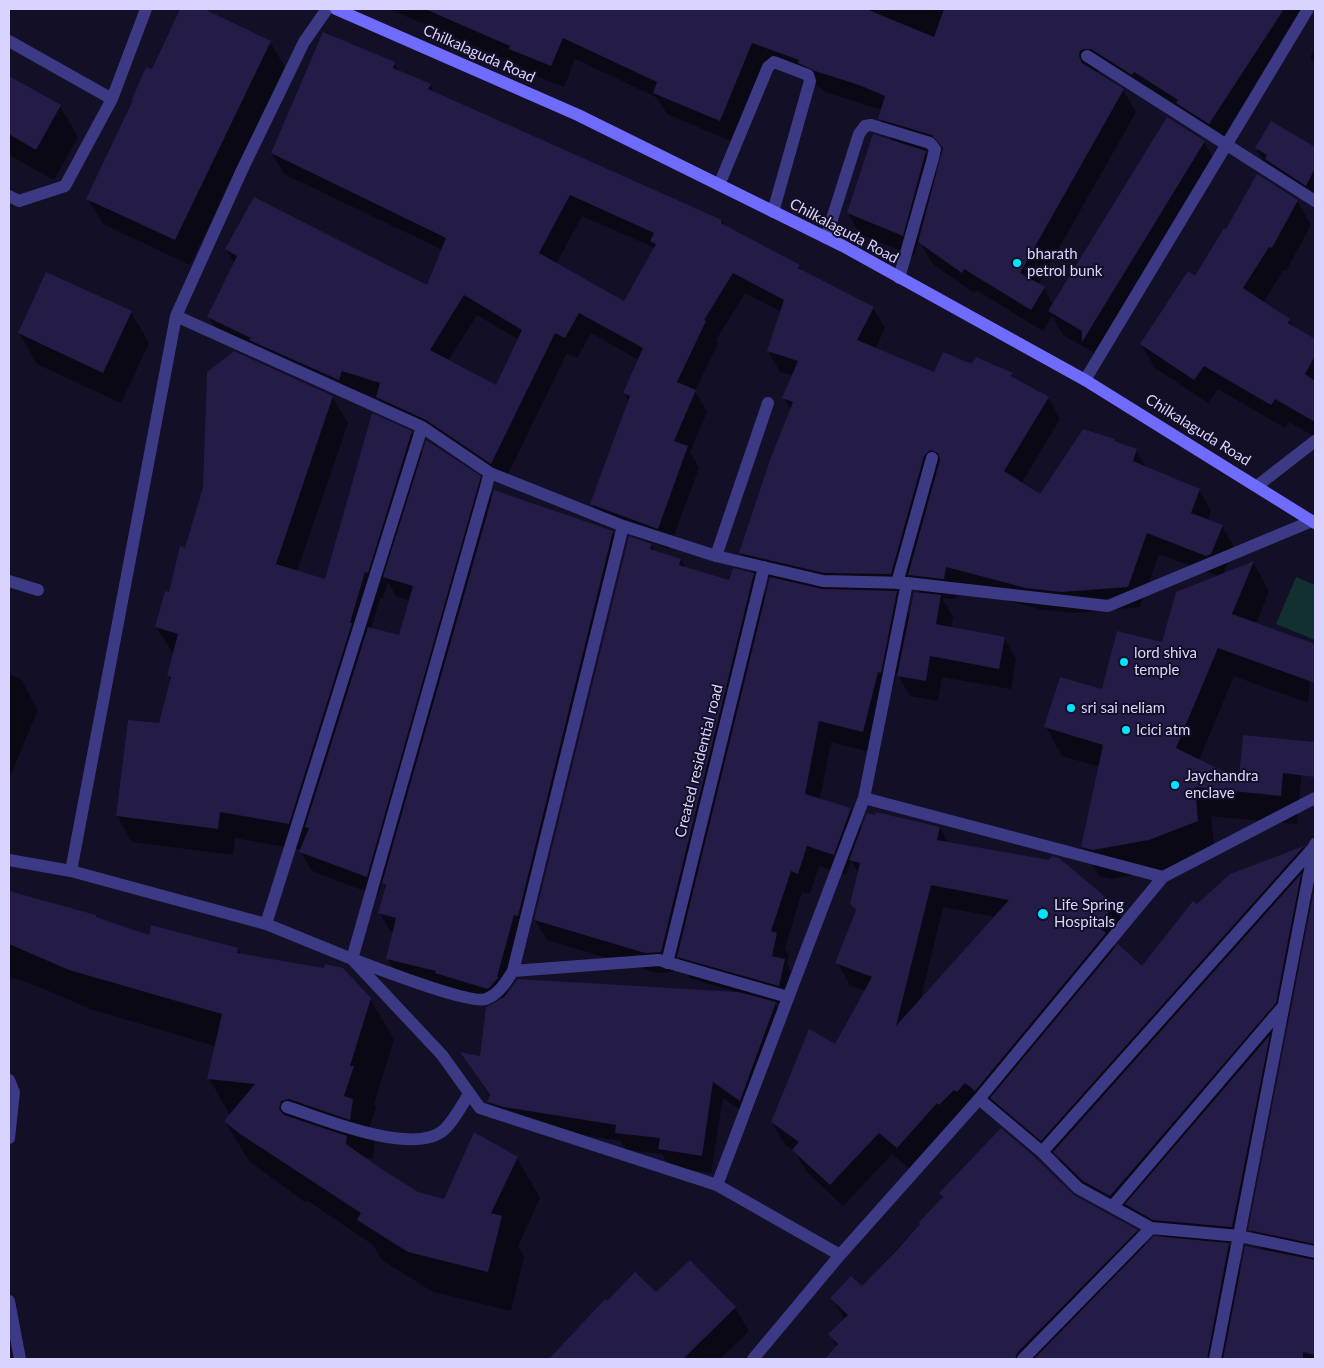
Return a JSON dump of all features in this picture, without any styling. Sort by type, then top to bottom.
[{"type":"main road","name":"Chilkalaguda Road","points":[[336,9],[578,115],[826,238],[1085,380],[1314,522]]},
{"type":"street","points":[[9,196],[19,201],[64,186],[112,98],[146,9]]},
{"type":"street","points":[[72,871],[176,316],[242,170],[304,42],[327,9]]},
{"type":"street","points":[[1085,380],[1227,147],[1308,9]]},
{"type":"street","points":[[9,41],[112,98]]},
{"type":"street","points":[[1087,56],[1227,147],[1315,201]]},
{"type":"street","points":[[719,185],[768,67],[774,62],[808,75],[810,81],[772,212]]},
{"type":"street","points":[[826,238],[859,134],[865,126],[871,125],[930,143],[935,149],[933,158],[899,278]]},
{"type":"street","points":[[176,316],[422,427],[490,473],[623,526],[716,556],[823,581],[902,583],[1108,606],[1314,522]]},
{"type":"street","points":[[716,556],[768,403]]},
{"type":"street","points":[[266,924],[422,427]]},
{"type":"street","points":[[1257,486],[1315,441]]},
{"type":"street","points":[[717,1185],[864,798],[902,583],[932,458]]},
{"type":"street","points":[[352,959],[490,473]]},
{"type":"street","points":[[9,860],[72,871],[266,924],[352,959],[464,997],[485,999],[503,987],[513,972],[623,526]]},
{"type":"street","name":"Created residential road","points":[[666,963],[764,568]]},
{"type":"street","points":[[9,581],[38,590]]},
{"type":"street","points":[[864,798],[1163,877]]},
{"type":"street","points":[[753,1359],[840,1255],[979,1098],[1163,877],[1315,798]]},
{"type":"street","points":[[1215,1359],[1315,845]]},
{"type":"street","points":[[1042,1152],[1315,845]]},
{"type":"street","points":[[352,959],[442,1055],[480,1108],[717,1185],[840,1255]]},
{"type":"street","points":[[513,972],[659,960],[788,997]]},
{"type":"street","points":[[1113,1206],[1282,1008]]},
{"type":"street","points":[[9,1080],[14,1092],[9,1138]]},
{"type":"street","points":[[287,1107],[384,1138],[410,1139],[430,1136],[444,1130],[469,1094]]},
{"type":"street","points":[[979,1098],[1042,1152],[1078,1188],[1151,1228],[1239,1236],[1315,1252]]},
{"type":"street","points":[[1023,1359],[1151,1228]]},
{"type":"street","points":[[9,1301],[20,1359]]},
{"type":"green space","points":[[1296,577],[1315,585],[1315,640],[1276,624]]},
{"type":"building","points":[[180,9],[204,9],[271,41],[175,240],[86,199],[133,100],[146,67],[152,69]]},
{"type":"building","points":[[425,9],[866,9],[934,37],[944,9],[1284,9],[1209,124],[1176,103],[1178,100],[1134,72],[1132,75],[1091,49],[1080,51],[1079,56],[1082,63],[1124,89],[1020,273],[1045,287],[1031,310],[964,269],[962,273],[918,242],[943,148],[932,135],[878,119],[885,96],[859,85],[815,71],[798,63],[799,60],[752,43],[720,121],[653,93],[657,82],[563,38],[551,66],[509,49],[510,46]]},
{"type":"building","points":[[323,32],[395,62],[393,68],[431,84],[428,89],[722,220],[721,223],[800,265],[798,268],[874,307],[857,340],[934,372],[943,352],[972,364],[976,357],[1013,373],[1011,376],[1049,397],[1004,471],[1040,494],[1083,429],[1115,439],[1114,441],[1137,449],[1133,461],[1200,489],[1191,513],[1223,525],[1211,554],[1206,556],[1147,533],[1128,587],[1061,592],[1026,588],[946,567],[944,579],[908,575],[940,460],[938,453],[930,450],[924,456],[891,574],[824,573],[739,553],[770,460],[793,402],[782,398],[798,361],[767,351],[784,300],[733,273],[704,320],[706,321],[677,382],[696,390],[674,441],[688,446],[658,529],[590,504],[630,396],[623,393],[643,348],[579,313],[565,338],[555,333],[491,464],[426,420],[376,397],[380,383],[342,371],[339,380],[249,340],[251,338],[207,317],[237,256],[225,249],[254,197],[427,285],[446,238],[271,153]],"holes":[[[570,195],[654,233],[650,241],[656,244],[624,301],[539,253]],[[464,295],[522,330],[496,385],[430,350]]]},
{"type":"building","points":[[9,76],[61,105],[36,150],[9,134]]},
{"type":"building","points":[[1167,117],[1205,141],[1082,342],[1082,331],[1048,311]]},
{"type":"building","points":[[1271,121],[1315,147],[1315,168],[1306,186],[1265,159],[1267,155],[1255,148]]},
{"type":"building","points":[[873,134],[926,151],[903,236],[847,213]]},
{"type":"building","points":[[1257,174],[1298,200],[1272,248],[1269,247],[1243,288],[1290,319],[1288,323],[1315,339],[1315,356],[1305,374],[1315,381],[1315,422],[1275,399],[1271,405],[1204,366],[1194,380],[1140,344],[1188,271],[1195,276],[1224,228],[1226,229]]},
{"type":"building","points":[[46,272],[132,311],[103,373],[18,333]]},
{"type":"building","points":[[234,351],[333,396],[276,564],[325,579],[372,413],[412,431],[368,573],[365,572],[350,623],[352,623],[289,824],[220,812],[218,829],[116,816],[128,720],[159,723],[171,677],[167,676],[178,634],[155,627],[165,591],[169,592],[180,546],[185,548],[203,487],[207,372]]},
{"type":"building","points":[[426,440],[481,476],[367,877],[299,852],[309,828],[305,827],[368,627],[399,635],[413,586],[383,577]]},
{"type":"building","points":[[494,490],[613,531],[518,916],[514,915],[497,977],[499,977],[488,989],[435,973],[436,971],[386,959],[396,918],[378,913],[386,885],[382,883]]},
{"type":"building","points":[[629,536],[652,544],[650,549],[681,559],[679,565],[729,580],[733,568],[754,573],[661,952],[645,953],[534,920]]},
{"type":"building","points":[[1254,561],[1232,614],[1315,644],[1315,683],[1218,648],[1176,748],[1239,779],[1243,735],[1315,742],[1315,777],[1283,773],[1281,796],[1195,787],[1198,821],[1149,840],[1093,850],[1081,847],[1103,745],[1044,727],[1060,677],[1102,689],[1117,631],[1162,642],[1176,592]]},
{"type":"building","points":[[770,577],[823,589],[897,591],[881,673],[878,672],[863,732],[819,721],[805,794],[851,808],[834,855],[807,846],[798,874],[791,871],[771,931],[777,933],[772,956],[785,959],[779,986],[677,957]]},
{"type":"building","points":[[914,592],[941,595],[936,624],[1005,637],[999,669],[930,656],[926,681],[897,676]]},
{"type":"building","points":[[876,812],[940,827],[937,840],[1049,860],[1052,856],[1059,858],[1115,905],[1097,926],[1106,933],[975,1091],[965,1083],[957,1092],[954,1090],[939,1105],[937,1103],[897,1148],[879,1133],[830,1185],[792,1150],[799,1142],[771,1122],[809,1029],[835,1044],[872,977],[835,963],[856,910],[850,904],[860,863],[849,860],[867,813],[875,815]],"holes":[[[931,885],[1009,900],[896,1026]]]},
{"type":"building","points":[[1304,846],[1041,1141],[990,1098],[1118,944],[1142,966],[1193,901],[1197,904],[1230,874]]},
{"type":"building","points":[[1301,874],[1276,1003],[1110,1196],[1083,1181],[1053,1152]]},
{"type":"building","points":[[1315,885],[1315,1244],[1248,1230]]},
{"type":"building","points":[[9,891],[96,915],[96,917],[149,935],[151,925],[238,948],[237,953],[324,968],[325,964],[343,968],[371,998],[350,1066],[354,1066],[344,1096],[353,1099],[350,1120],[289,1099],[281,1101],[279,1109],[284,1115],[347,1136],[346,1144],[380,1168],[418,1192],[444,1199],[474,1132],[518,1157],[491,1213],[502,1216],[488,1272],[408,1252],[357,1220],[361,1213],[240,1134],[224,1121],[255,1084],[207,1079],[222,1014],[69,970],[9,944]]},
{"type":"building","points":[[518,979],[739,992],[776,1002],[740,1101],[713,1082],[702,1156],[658,1149],[660,1138],[615,1133],[616,1125],[504,1107],[487,1102],[490,1095],[460,1052],[480,1056],[486,1007],[504,997]]},
{"type":"building","points":[[1270,1035],[1232,1227],[1153,1220],[1125,1204]]},
{"type":"building","points":[[1001,1128],[1036,1158],[1074,1195],[1138,1230],[1017,1353],[1015,1359],[825,1359],[838,1344],[828,1334],[848,1315],[830,1298],[851,1276],[862,1286],[896,1251],[920,1224],[919,1222],[943,1197],[939,1193]]},
{"type":"building","points":[[1154,1236],[1229,1243],[1207,1359],[1034,1359]]},
{"type":"building","points":[[1245,1246],[1315,1260],[1315,1355],[1303,1352],[1303,1359],[1223,1359]]},
{"type":"building","points":[[690,1260],[736,1307],[683,1359],[549,1359],[605,1299],[607,1301],[635,1272],[656,1292]]},
{"type":"place","name":"bharath petrol bunk","points":[[1017,263]]},
{"type":"place","name":"lord shiva temple","points":[[1124,662]]},
{"type":"place","name":"sri sai neliam","points":[[1071,708]]},
{"type":"place","name":"Icici atm","points":[[1126,730]]},
{"type":"place","name":"Jaychandra enclave","points":[[1175,785]]},
{"type":"place","name":"Life Spring Hospitals","points":[[1043,914]]}]
